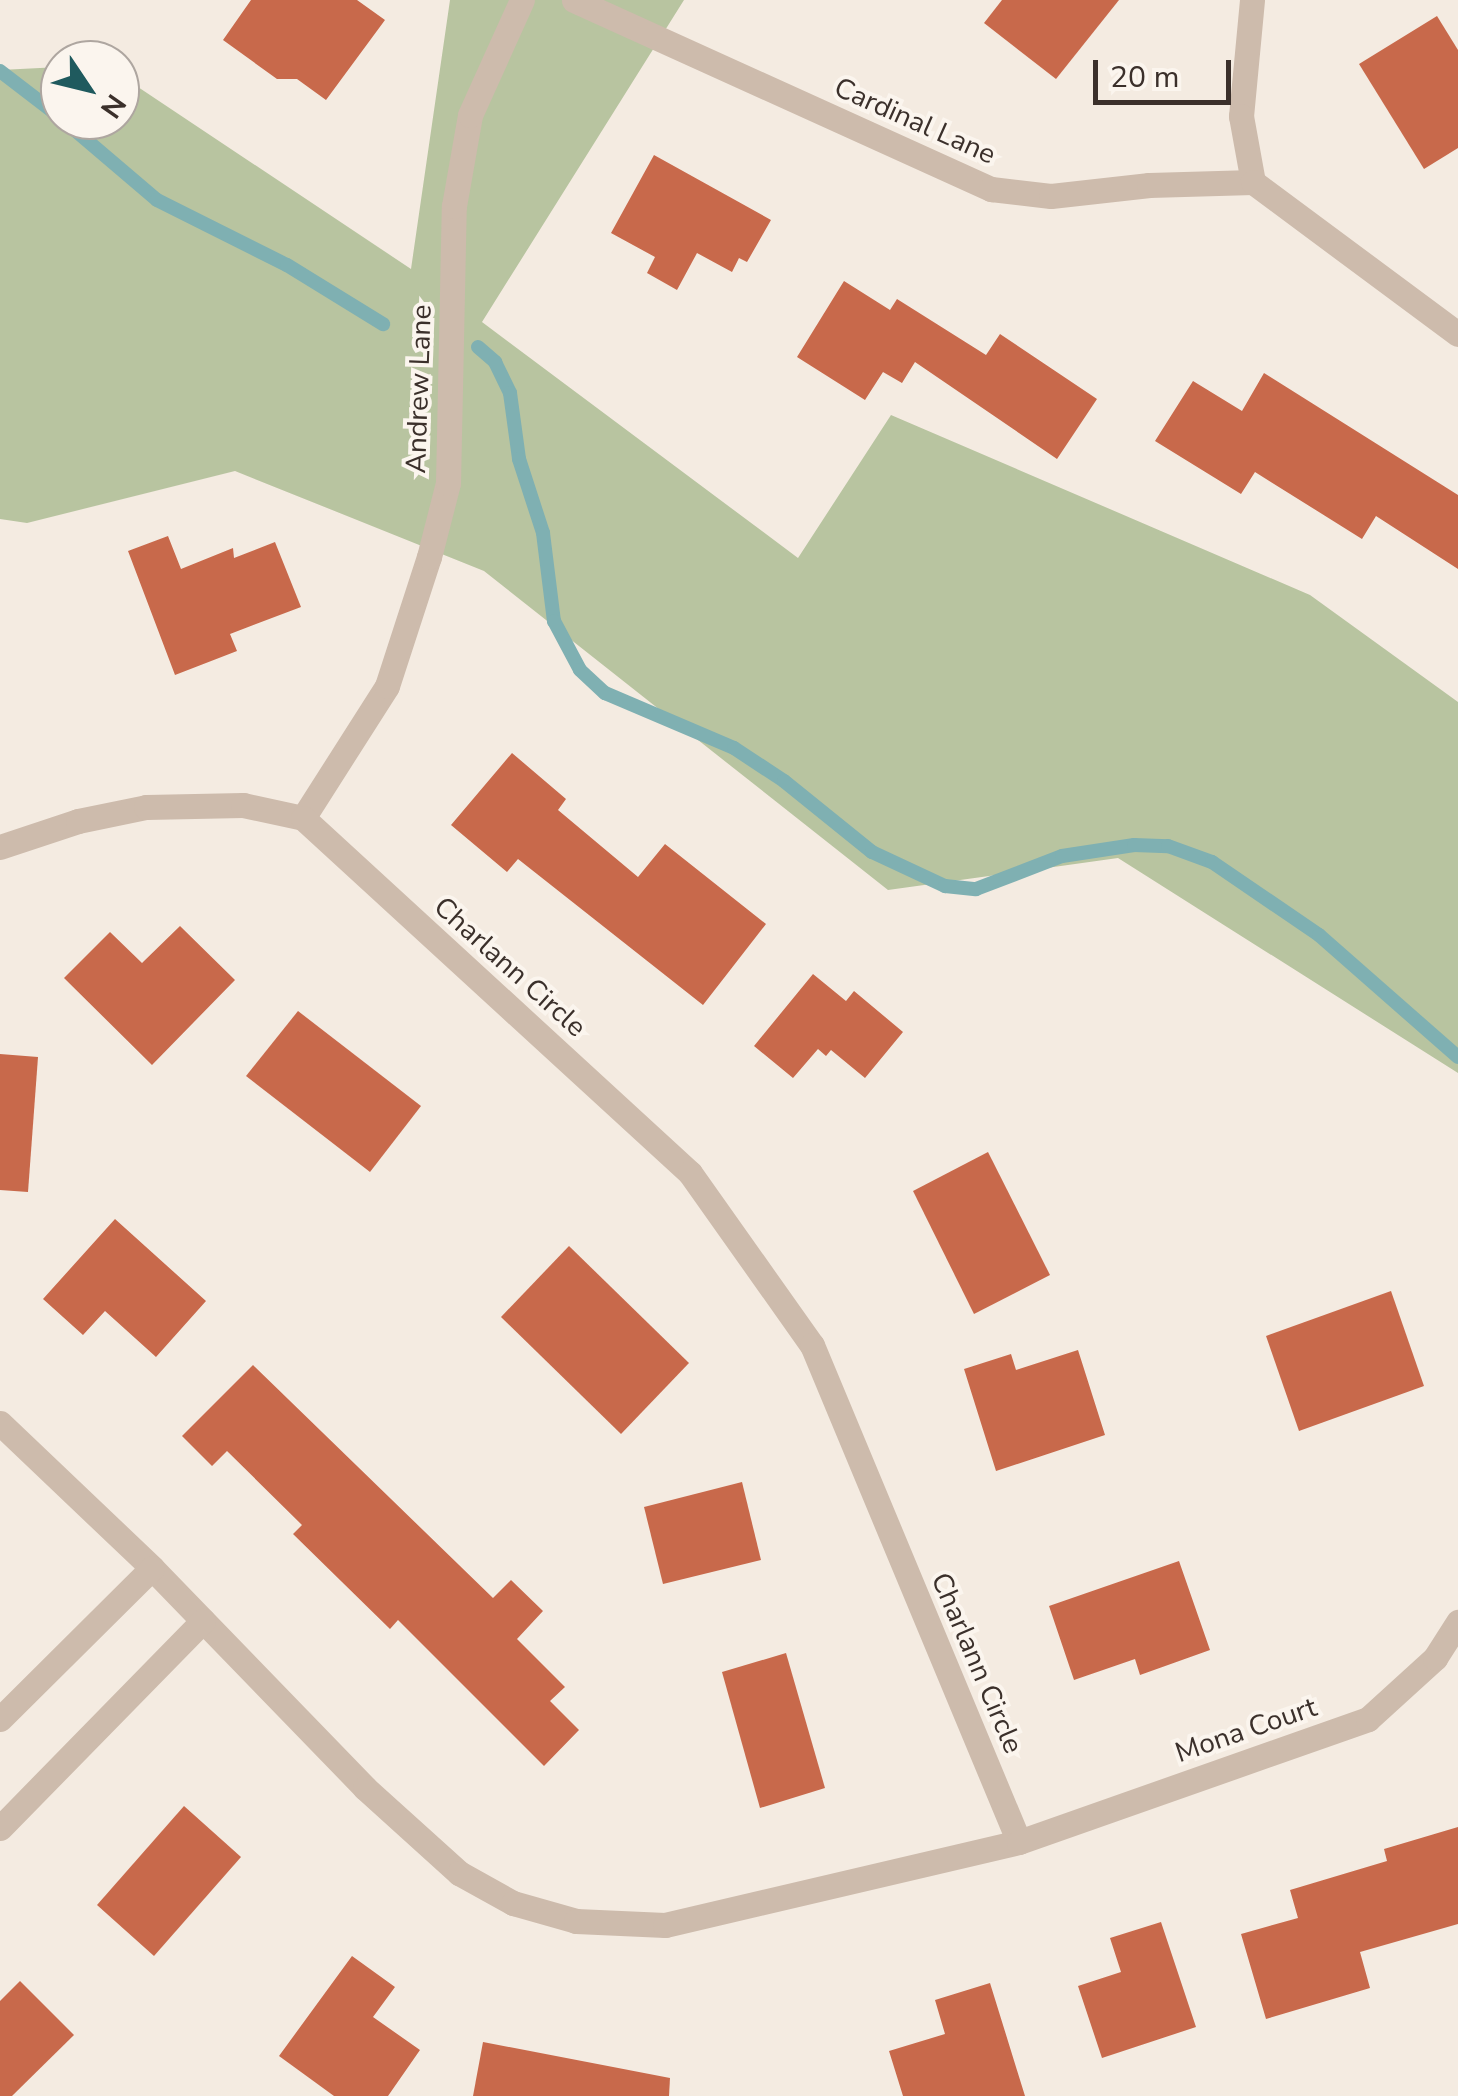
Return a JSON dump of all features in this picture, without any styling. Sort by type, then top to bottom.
[{"type":"street","name":"Andrew Lane","points":[[304,818],[387,686],[429,557],[448,483],[454,206],[470,115],[522,0]]},
{"type":"street","name":"Cardinal Lane","points":[[574,0],[991,189],[1052,196],[1149,185],[1253,182]]},
{"type":"street","points":[[1252,0],[1242,116],[1253,182],[1458,334]]},
{"type":"street","points":[[0,846],[78,821],[146,807],[243,805],[304,818]]},
{"type":"street","name":"Charlann Circle","points":[[304,818],[690,1173],[812,1345],[1019,1842]]},
{"type":"street","points":[[0,1424],[152,1568],[365,1788],[459,1873],[513,1903],[576,1921],[664,1924],[1019,1842]]},
{"type":"street","points":[[0,1719],[152,1568]]},
{"type":"street","points":[[0,1828],[203,1621]]},
{"type":"street","name":"Mona Court","points":[[1019,1842],[1368,1719],[1435,1658],[1458,1622]]},
{"type":"green space","points":[[450,0],[684,0],[482,322],[798,558],[891,415],[1310,595],[1458,702],[1458,1073],[1118,858],[888,890],[484,571],[235,471],[27,523],[0,519],[0,70],[40,68],[40,140],[140,140],[140,88],[411,269]]},
{"type":"building","points":[[251,0],[357,0],[385,20],[326,100],[297,79],[277,79],[223,40]]},
{"type":"building","points":[[1002,0],[1119,0],[1056,79],[984,23]]},
{"type":"building","points":[[1437,16],[1458,50],[1458,148],[1424,169],[1359,64]]},
{"type":"building","points":[[654,155],[771,220],[747,262],[739,258],[732,272],[697,253],[677,290],[647,273],[655,257],[611,233]]},
{"type":"building","points":[[844,281],[890,310],[897,299],[986,355],[1000,334],[1097,399],[1057,459],[915,362],[902,383],[883,372],[865,400],[797,357]]},
{"type":"building","points":[[1264,373],[1458,495],[1458,569],[1376,516],[1362,539],[1255,472],[1241,494],[1155,441],[1193,381],[1242,411]]},
{"type":"building","points":[[168,536],[181,569],[233,548],[234,558],[275,542],[301,607],[230,634],[237,651],[175,675],[128,551]]},
{"type":"building","points":[[512,753],[566,799],[558,810],[638,877],[665,844],[766,924],[703,1005],[518,859],[507,872],[451,825]]},
{"type":"building","points":[[180,926],[235,980],[152,1065],[64,978],[110,932],[142,963]]},
{"type":"building","points":[[813,974],[846,1001],[854,991],[903,1032],[865,1078],[831,1050],[826,1056],[818,1049],[793,1078],[754,1046]]},
{"type":"building","points":[[298,1011],[421,1106],[370,1172],[246,1076]]},
{"type":"building","points":[[0,1054],[38,1057],[28,1192],[0,1190]]},
{"type":"building","points":[[988,1152],[1050,1275],[974,1314],[913,1191]]},
{"type":"building","points":[[115,1219],[206,1301],[156,1357],[105,1311],[83,1335],[43,1299]]},
{"type":"building","points":[[569,1246],[689,1363],[621,1434],[501,1317]]},
{"type":"building","points":[[1391,1291],[1424,1386],[1299,1431],[1266,1336]]},
{"type":"building","points":[[1078,1350],[1105,1435],[996,1471],[964,1369],[1011,1354],[1016,1370]]},
{"type":"building","points":[[253,1365],[493,1598],[511,1580],[543,1611],[517,1639],[565,1687],[550,1701],[579,1730],[544,1766],[398,1620],[390,1629],[293,1534],[302,1525],[227,1451],[212,1466],[182,1436]]},
{"type":"building","points":[[742,1482],[761,1560],[663,1584],[644,1507]]},
{"type":"building","points":[[1179,1561],[1210,1650],[1140,1675],[1135,1659],[1074,1680],[1049,1606]]},
{"type":"building","points":[[786,1653],[825,1788],[760,1808],[722,1672]]},
{"type":"building","points":[[184,1806],[241,1857],[154,1956],[97,1905]]},
{"type":"building","points":[[1458,1827],[1458,1924],[1360,1952],[1370,1988],[1266,2019],[1241,1934],[1298,1918],[1290,1890],[1387,1861],[1384,1849]]},
{"type":"building","points":[[1161,1922],[1196,2027],[1102,2058],[1078,1986],[1121,1972],[1110,1938]]},
{"type":"building","points":[[352,1956],[395,1987],[373,2017],[420,2050],[388,2096],[334,2096],[279,2056]]},
{"type":"building","points":[[20,1981],[74,2035],[12,2096],[0,2096],[0,2001]]},
{"type":"building","points":[[990,1983],[1025,2096],[903,2096],[889,2051],[945,2034],[935,2000]]},
{"type":"building","points":[[483,2042],[670,2078],[669,2096],[473,2096]]},
{"type":"waterway","points":[[0,71],[40,102]]},
{"type":"waterway","points":[[86,140],[157,200],[287,265],[383,324]]},
{"type":"waterway","points":[[478,347],[495,362],[510,393],[519,459],[543,533],[554,621],[580,670],[605,693],[734,748],[784,781],[872,852],[945,886],[976,889],[1062,856],[1134,845],[1168,846],[1212,862],[1319,935],[1458,1057]]}]
